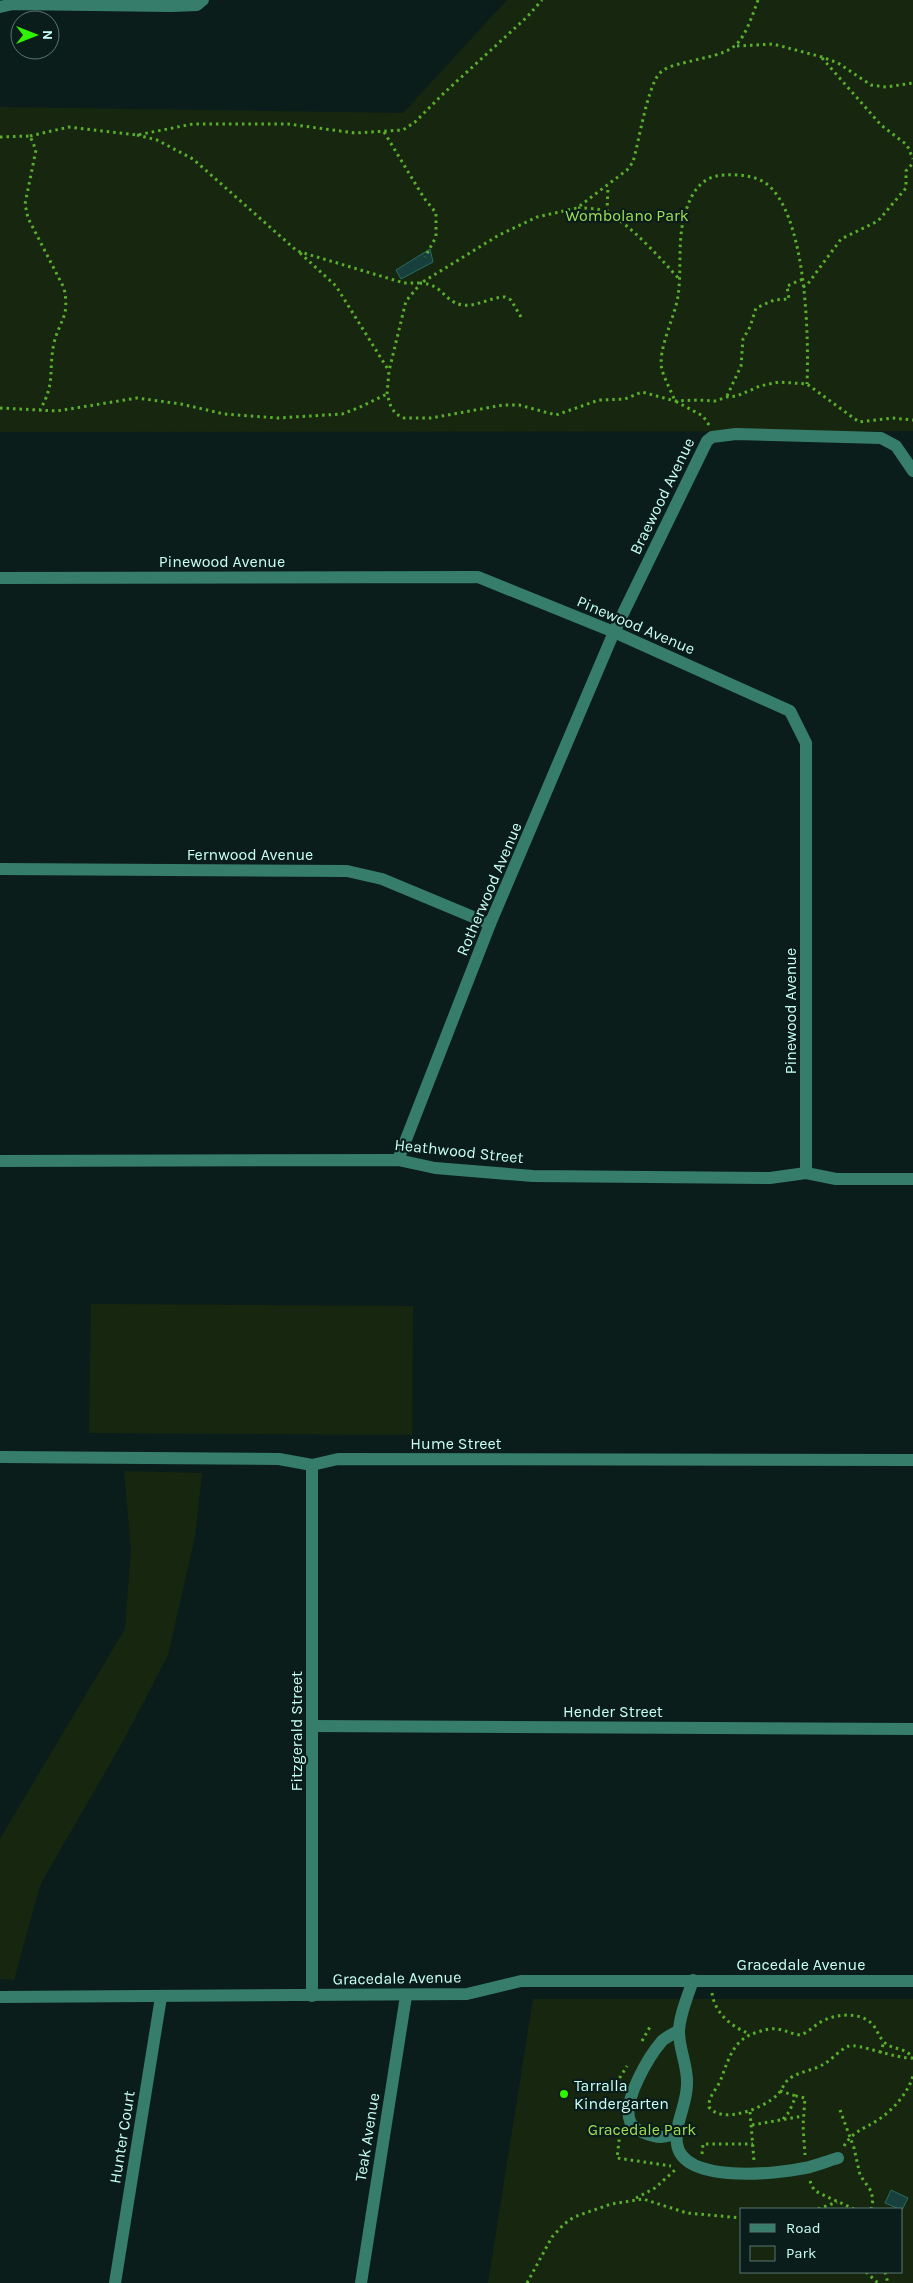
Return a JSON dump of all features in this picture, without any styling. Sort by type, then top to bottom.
[{"type":"street","points":[[0,7],[10,2],[170,6],[197,5],[203,0]]},
{"type":"street","name":"Braewood Avenue","points":[[614,632],[707,441],[712,436],[736,434],[882,438],[896,446],[913,471]]},
{"type":"street","name":"Pinewood Avenue","points":[[0,578],[478,577],[614,632],[790,711],[806,743],[806,1173]]},
{"type":"street","name":"Rotherwood Avenue","points":[[398,1160],[490,924],[614,632]]},
{"type":"street","name":"Fernwood Avenue","points":[[0,869],[347,871],[382,879],[490,924]]},
{"type":"street","name":"Heathwood Street","points":[[0,1161],[398,1160],[435,1168],[533,1176],[770,1178],[806,1173],[836,1178],[913,1179]]},
{"type":"street","name":"Hume Street","points":[[0,1458],[279,1459],[312,1466],[338,1459],[913,1460]]},
{"type":"street","name":"Fitzgerald Street","points":[[312,1466],[312,1996]]},
{"type":"street","name":"Hender Street","points":[[312,1726],[913,1729]]},
{"type":"street","points":[[693,1980],[678,2031],[686,2062],[687,2089],[676,2132],[679,2153],[686,2162],[712,2172],[754,2173],[787,2172],[838,2158]]},
{"type":"street","name":"Gracedale Avenue","points":[[0,1997],[406,1996],[467,1994],[521,1981],[913,1981]]},
{"type":"street","name":"Teak Avenue","points":[[361,2283],[406,1996]]},
{"type":"street","name":"Hunter Court","points":[[115,2283],[161,1997]]},
{"type":"street","points":[[676,2132],[666,2138],[654,2137],[634,2128],[629,2120],[628,2108],[633,2090],[663,2040],[678,2031]]},
{"type":"path","points":[[137,135],[193,124],[288,124],[355,133],[403,130],[415,122],[450,87],[527,17],[542,0]]},
{"type":"path","points":[[736,46],[749,23],[758,0]]},
{"type":"path","points":[[577,208],[608,186],[627,170],[633,162],[650,96],[658,75],[666,68],[716,56],[736,46],[773,44],[838,63],[871,85],[886,87],[913,83]]},
{"type":"path","points":[[822,57],[882,125],[907,145],[913,159]]},
{"type":"path","points":[[0,137],[30,136],[69,127],[137,135],[157,140],[193,159],[336,286],[389,371]]},
{"type":"path","points":[[384,132],[424,198],[436,212],[436,237],[425,257]]},
{"type":"path","points":[[30,136],[36,150],[25,204],[28,218],[64,288],[67,307],[65,318],[54,343],[52,385],[40,411]]},
{"type":"path","points":[[804,287],[841,239],[878,221],[906,188],[906,171],[913,163]]},
{"type":"path","points":[[675,401],[662,368],[662,357],[678,299],[680,234],[691,198],[699,184],[709,178],[734,174],[761,180],[773,189],[793,229],[800,257],[804,287],[808,363],[807,384]]},
{"type":"path","points":[[608,186],[608,212]]},
{"type":"path","points":[[680,280],[622,222],[608,212],[577,208],[537,216],[499,235],[421,283],[406,301],[389,371],[388,394],[391,407],[396,414],[404,418],[431,418],[503,405],[519,405],[556,415],[599,400],[625,399],[642,392],[675,401],[703,416],[712,436]]},
{"type":"path","points":[[297,251],[404,283],[432,284],[448,298],[463,305],[505,297],[511,300],[521,317]]},
{"type":"path","points":[[727,397],[741,366],[743,339],[750,327],[756,308],[774,300],[789,299],[787,286],[803,279]]},
{"type":"path","points":[[675,401],[716,401],[737,396],[760,386],[779,382],[807,384],[859,422],[892,418],[913,420]]},
{"type":"path","points":[[0,408],[40,411],[76,408],[137,398],[250,417],[314,417],[342,414],[388,394]]},
{"type":"path","points":[[710,1980],[712,1997],[724,2018],[737,2028],[751,2034]]},
{"type":"path","points":[[852,2016],[863,2018],[870,2022],[884,2042],[906,2050],[913,2058],[880,2053],[861,2046],[848,2046],[826,2063],[789,2079],[776,2096],[750,2112],[718,2114],[708,2104],[719,2083],[731,2052],[743,2038],[751,2034],[775,2029],[800,2035],[823,2021],[852,2016]]},
{"type":"path","points":[[880,2053],[884,2042]]},
{"type":"path","points":[[838,2158],[850,2136],[880,2118],[891,2108],[909,2087],[913,2076]]},
{"type":"path","points":[[780,2091],[805,2098],[803,2142],[807,2168],[814,2190],[852,2208]]},
{"type":"path","points":[[783,2119],[789,2112],[796,2096]]},
{"type":"path","points":[[840,2110],[850,2136],[860,2175],[871,2191],[873,2200],[870,2208]]},
{"type":"path","points":[[750,2112],[754,2173]]},
{"type":"path","points":[[752,2125],[803,2116]]},
{"type":"path","points":[[701,2168],[703,2144],[753,2144]]},
{"type":"path","points":[[527,2283],[552,2237],[564,2224],[574,2217],[633,2199],[654,2188],[675,2170],[682,2174]]},
{"type":"path","points":[[633,2199],[653,2201],[687,2213],[740,2218]]},
{"type":"path","points":[[821,2208],[838,2202]]},
{"type":"path","points":[[867,2273],[878,2283]]},
{"type":"green space","name":"Wombolano Park","points":[[507,0],[913,0],[913,431],[0,432],[0,107],[403,113]]},
{"type":"green space","points":[[91,1304],[413,1306],[412,1435],[89,1433]]},
{"type":"green space","points":[[124,1471],[202,1473],[195,1536],[168,1655],[123,1741],[40,1885],[14,1980],[0,1979],[0,1839],[125,1629],[131,1549]]},
{"type":"green space","name":"Gracedale Park","points":[[533,1999],[913,1999],[913,2283],[488,2283]]},
{"type":"building","points":[[430,249],[433,262],[401,279],[396,270]]},
{"type":"building","points":[[891,2190],[908,2198],[903,2208],[897,2208],[885,2203]]},
{"type":"place","name":"Tarralla Kindergarten","points":[[564,2094]]}]
